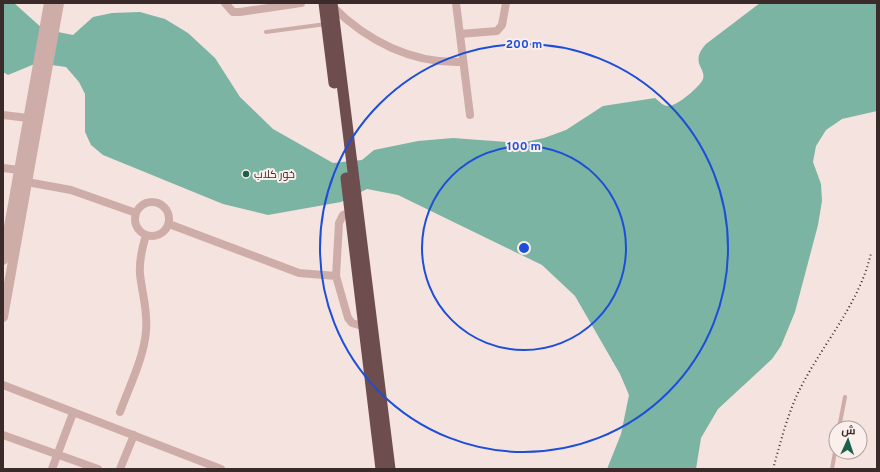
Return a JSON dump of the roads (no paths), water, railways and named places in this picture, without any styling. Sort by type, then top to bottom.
[{"type":"highway","points":[[329,4],[326,24],[336,66]]},
{"type":"highway","points":[[329,4],[352,209],[362,326],[381,469]]},
{"type":"highway","points":[[352,209],[390,469]]},
{"type":"street","points":[[49,3],[51,23]]},
{"type":"street","points":[[3,317],[27,182],[42,74],[51,23],[59,3]]},
{"type":"street","points":[[225,3],[233,12],[240,12],[301,3]]},
{"type":"street","points":[[456,3],[470,115]]},
{"type":"street","points":[[460,34],[498,31],[502,25],[506,3]]},
{"type":"street","points":[[329,4],[358,30],[396,50],[433,61],[463,62]]},
{"type":"street","points":[[3,257],[8,210],[19,170],[28,118],[42,74]]},
{"type":"street","points":[[3,115],[28,118]]},
{"type":"street","points":[[3,168],[19,170]]},
{"type":"street","points":[[27,182],[71,190],[136,213]]},
{"type":"street","points":[[150,202],[161,204],[168,213],[169,224],[160,235],[146,235],[138,228],[136,223],[136,213],[144,204],[150,202]]},
{"type":"street","points":[[352,209],[343,215],[339,223],[336,276],[348,318],[352,323],[362,326]]},
{"type":"street","points":[[169,224],[299,273],[336,276]]},
{"type":"street","points":[[120,412],[141,354],[146,333],[146,311],[140,273],[140,261],[146,235]]},
{"type":"street","points":[[3,385],[222,469]]},
{"type":"street","points":[[52,469],[56,454],[73,413]]},
{"type":"street","points":[[3,435],[98,469]]},
{"type":"street","points":[[120,469],[134,435]]},
{"type":"lane","points":[[266,32],[326,24]]},
{"type":"lane","points":[[841,420],[845,397]]},
{"type":"railway","points":[[773,469],[785,426],[797,395],[859,288],[871,253]]},
{"type":"place","name":"خور كلاب","points":[[246,174]]}]
